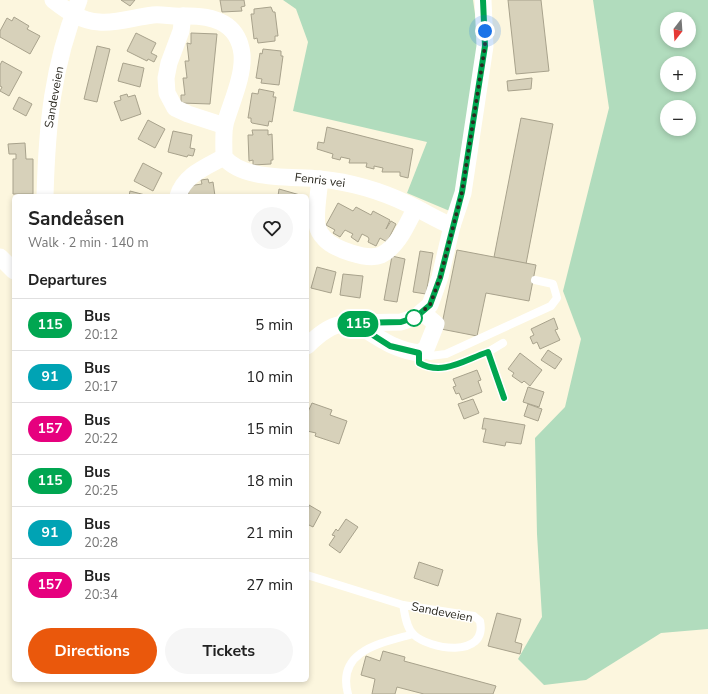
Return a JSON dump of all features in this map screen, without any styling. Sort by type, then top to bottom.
[{"type":"street","points":[[53,0],[76,7],[82,19],[100,22],[155,15],[208,17],[219,20],[236,36],[242,52],[242,61],[234,97],[225,126],[224,158],[190,176],[184,182],[179,194]]},
{"type":"street","points":[[309,344],[320,333],[333,326],[354,323],[401,322],[416,317],[430,305],[440,278],[449,225],[462,192],[485,46],[483,0]]},
{"type":"street","name":"Sandeveien","points":[[45,194],[46,144],[52,93],[65,38],[76,7]]},
{"type":"street","points":[[183,16],[181,31],[169,63],[166,78],[167,93],[175,108],[188,114],[225,126]]},
{"type":"street","name":"Fenris vei","points":[[224,158],[230,165],[248,172],[342,181],[369,189],[449,225]]},
{"type":"street","points":[[320,179],[317,224],[320,233],[324,239],[335,246],[357,255],[369,257],[381,256],[397,241],[415,209]]},
{"type":"street","points":[[0,257],[12,269]]},
{"type":"street","points":[[354,323],[390,346],[419,353],[426,349],[436,324],[422,312]]},
{"type":"lane","points":[[503,343],[488,352],[440,369],[427,368],[419,363],[419,353],[430,356],[446,354],[550,306],[557,298],[553,284],[535,280]]},
{"type":"lane","points":[[488,352],[504,398]]},
{"type":"lane","name":"Sandeveien","points":[[309,576],[403,605],[474,616],[480,621],[482,626],[481,634],[477,641],[466,647],[439,646],[425,641],[413,634],[408,626],[403,605]]},
{"type":"lane","points":[[348,694],[345,683],[346,672],[362,651],[413,634]]},
{"type":"green space","points":[[283,0],[473,0],[479,42],[452,212],[407,193],[427,142],[293,111],[308,42],[296,9]]},
{"type":"green space","points":[[593,0],[708,0],[708,629],[661,633],[586,680],[544,685],[518,659],[542,617],[537,534],[535,438],[565,407],[581,339],[563,291],[609,108]]},
{"type":"building","points":[[121,0],[135,0],[130,6]]},
{"type":"building","points":[[220,0],[244,0],[245,6],[241,7],[242,11],[222,12]]},
{"type":"building","points":[[508,0],[541,0],[549,71],[516,74]]},
{"type":"building","points":[[271,7],[273,12],[275,12],[278,36],[275,36],[275,41],[258,43],[257,38],[254,39],[251,14],[254,14],[254,9]]},
{"type":"building","points":[[14,17],[29,26],[27,29],[40,36],[30,54],[0,37],[0,31],[7,18],[12,21]]},
{"type":"building","points":[[136,33],[156,43],[151,53],[157,56],[154,62],[148,59],[147,61],[127,51]]},
{"type":"building","points":[[191,33],[217,34],[210,104],[181,103],[181,95],[185,95],[183,78],[187,78],[185,61],[189,61],[187,43],[191,44]]},
{"type":"building","points":[[97,46],[110,49],[97,102],[84,99]]},
{"type":"building","points":[[263,49],[281,51],[281,56],[283,56],[279,85],[261,83],[262,79],[256,78],[260,53],[262,54]]},
{"type":"building","points":[[2,61],[22,72],[9,96],[0,91],[2,87],[0,86],[0,65]]},
{"type":"building","points":[[123,63],[144,68],[140,87],[118,81]]},
{"type":"building","points":[[532,78],[531,89],[508,91],[507,81]]},
{"type":"building","points":[[259,89],[274,92],[273,97],[276,97],[272,122],[269,121],[268,126],[252,123],[251,118],[248,118],[252,93],[258,94]]},
{"type":"building","points":[[127,94],[128,97],[135,95],[141,114],[121,121],[114,102],[121,100],[120,96]]},
{"type":"building","points":[[19,97],[32,104],[26,116],[13,109]]},
{"type":"building","points":[[521,118],[553,124],[526,264],[494,257]]},
{"type":"building","points":[[148,120],[165,129],[155,148],[138,139]]},
{"type":"building","points":[[327,127],[413,149],[408,178],[400,176],[400,172],[382,172],[383,168],[374,166],[374,169],[366,167],[367,163],[349,163],[350,159],[341,157],[340,160],[332,158],[333,154],[317,149],[318,142],[324,143]]},
{"type":"building","points":[[252,130],[268,130],[268,135],[272,134],[273,160],[271,160],[271,164],[253,165],[253,160],[249,161],[248,135],[253,135]]},
{"type":"building","points":[[173,131],[192,135],[190,148],[195,149],[193,156],[188,155],[187,157],[168,152]]},
{"type":"building","points":[[25,143],[26,159],[33,159],[33,194],[13,194],[13,159],[16,159],[16,154],[9,154],[8,144]]},
{"type":"building","points":[[143,163],[162,173],[153,191],[134,181]]},
{"type":"building","points":[[208,179],[209,183],[213,182],[215,194],[189,194],[188,186],[202,184],[201,180]]},
{"type":"building","points":[[279,189],[296,194],[278,194]]},
{"type":"building","points":[[130,191],[141,194],[129,194]]},
{"type":"building","points":[[338,203],[353,211],[356,207],[371,215],[373,211],[390,220],[386,229],[391,221],[396,224],[387,242],[380,238],[376,246],[368,242],[368,237],[362,234],[358,242],[351,237],[353,234],[345,230],[340,237],[333,233],[335,230],[326,225]]},
{"type":"building","points":[[457,250],[536,265],[529,301],[486,293],[477,336],[441,329]]},
{"type":"building","points":[[420,251],[433,253],[426,294],[413,292]]},
{"type":"building","points":[[392,256],[405,259],[397,302],[384,300]]},
{"type":"building","points":[[317,267],[336,272],[331,293],[311,288]]},
{"type":"building","points":[[343,274],[363,276],[360,298],[340,295]]},
{"type":"building","points":[[554,318],[558,329],[555,330],[560,340],[540,349],[537,342],[533,344],[530,337],[534,335],[531,329]]},
{"type":"building","points":[[548,350],[562,359],[555,369],[541,360]]},
{"type":"building","points":[[520,353],[542,370],[530,386],[524,381],[522,383],[512,376],[514,373],[508,369]]},
{"type":"building","points":[[477,370],[481,380],[478,381],[482,392],[462,400],[459,393],[456,394],[453,387],[456,386],[453,379]]},
{"type":"building","points":[[528,387],[544,392],[539,407],[523,402]]},
{"type":"building","points":[[473,399],[479,413],[464,419],[458,404]]},
{"type":"building","points":[[312,403],[332,410],[330,415],[347,421],[339,444],[315,436],[316,433],[309,431],[309,410]]},
{"type":"building","points":[[528,404],[542,409],[538,421],[524,416]]},
{"type":"building","points":[[484,418],[525,425],[521,444],[506,442],[505,446],[483,442],[486,429],[482,429]]},
{"type":"building","points":[[309,505],[321,512],[313,527],[309,525]]},
{"type":"building","points":[[346,519],[358,527],[340,553],[329,545],[335,536],[332,535],[336,529],[338,531]]},
{"type":"building","points":[[419,562],[443,570],[438,586],[414,578]]},
{"type":"building","points":[[497,613],[521,619],[515,642],[522,644],[520,654],[488,646]]},
{"type":"building","points":[[383,651],[405,657],[404,661],[496,686],[493,694],[424,694],[397,687],[395,694],[372,694],[375,679],[361,675],[366,656],[380,661]]},
{"type":"bus line","name":"115","points":[[483,0],[485,46],[462,192],[458,212],[452,226],[440,278],[430,305],[416,317],[401,322],[374,324],[354,323],[390,346],[419,353],[419,363],[427,368],[440,369],[449,367],[488,352],[504,398]]},
{"type":"route","points":[[414,318],[430,305],[440,278],[452,226],[458,212],[476,107],[485,46],[485,31]]}]
